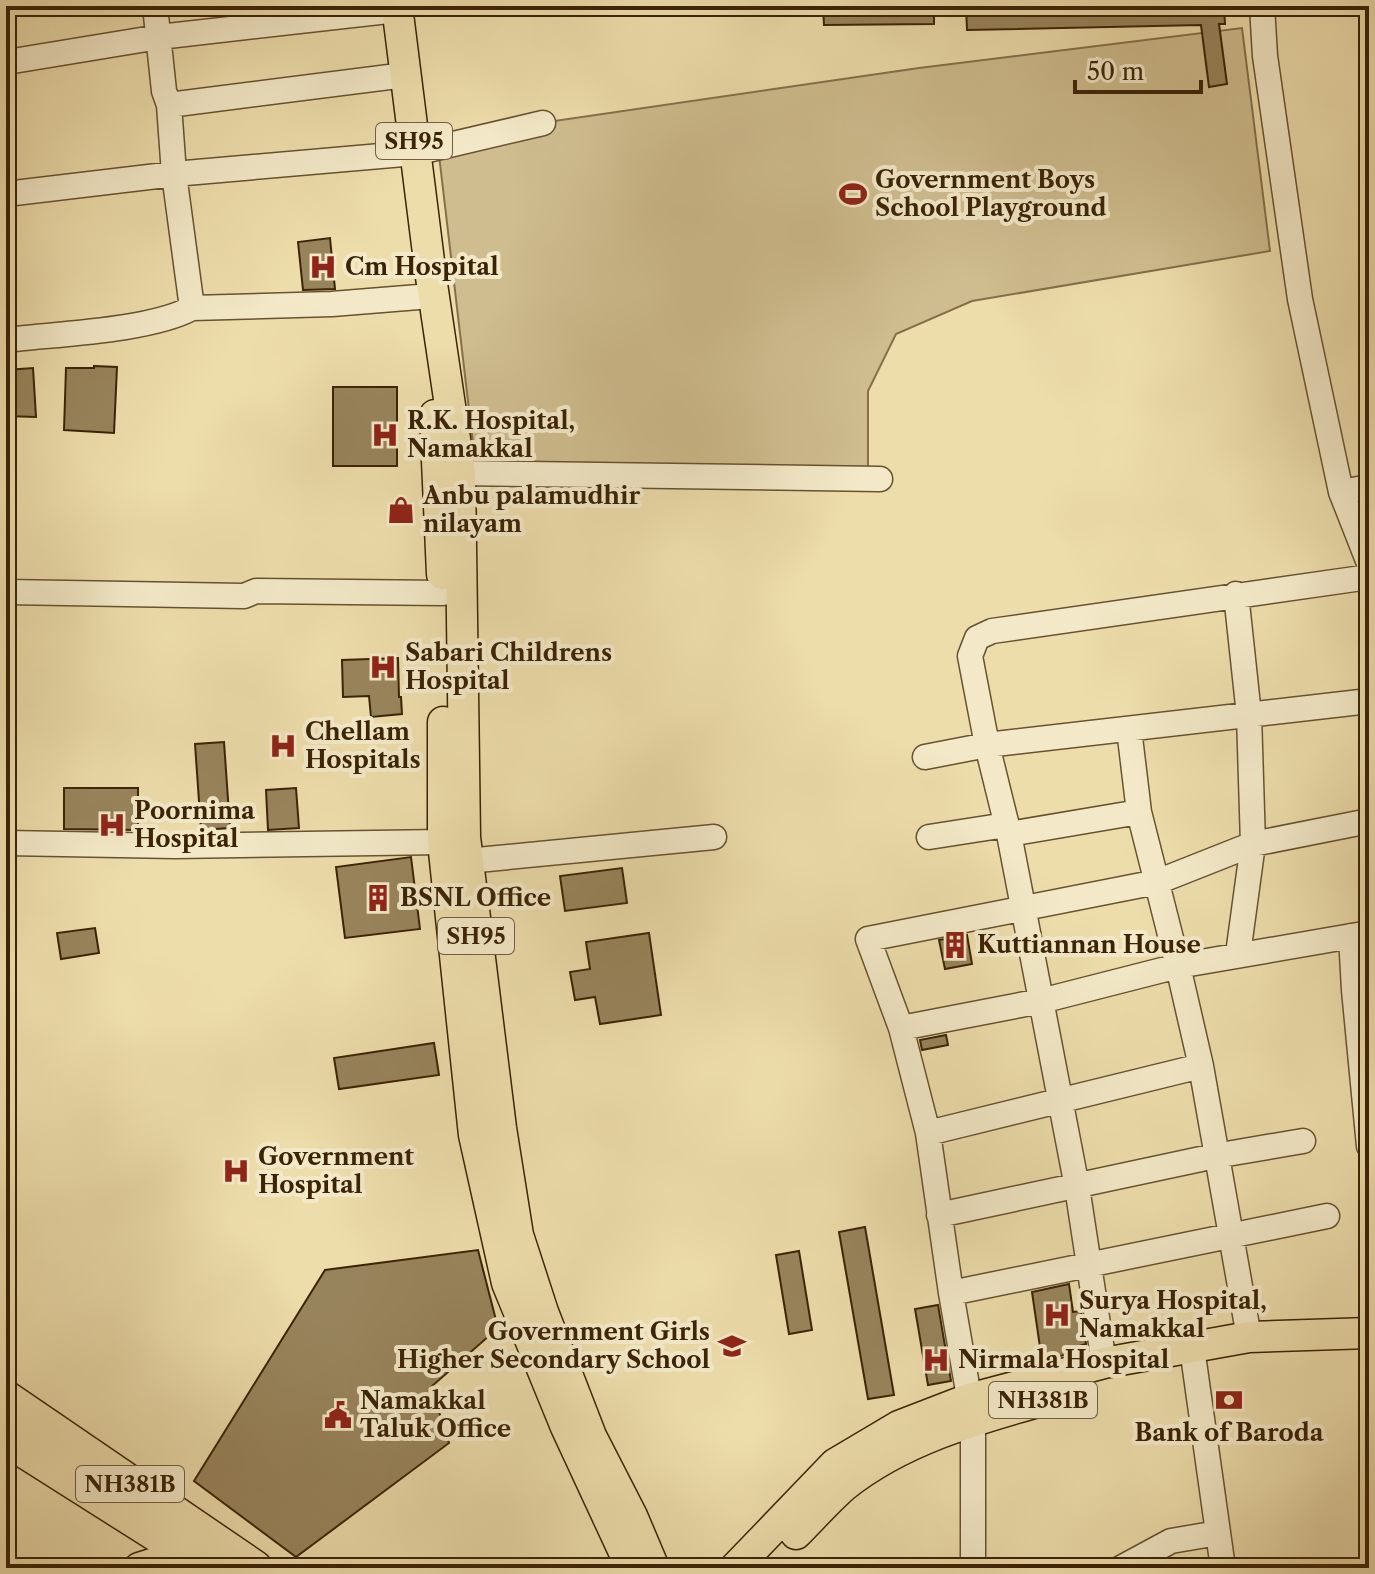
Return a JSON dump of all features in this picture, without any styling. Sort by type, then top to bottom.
[{"type":"highway","name":"NH381B","points":[[6,1398],[204,1555]]},
{"type":"highway","name":"NH381B","points":[[6,1439],[204,1555],[255,1568]]},
{"type":"main road","name":"SH95","points":[[397,8],[431,286],[460,473],[458,847],[518,1235],[543,1312],[591,1436],[632,1516],[654,1568]]},
{"type":"main road","name":"SH95","points":[[431,286],[436,475],[474,1135],[507,1283],[566,1427],[629,1568]]},
{"type":"main road","points":[[735,1568],[835,1464],[899,1426],[971,1410],[1104,1363],[1249,1337],[1369,1333]]},
{"type":"main road","name":"NH381B","points":[[764,1568],[845,1486],[971,1410],[1135,1373],[1252,1351],[1369,1350]]},
{"type":"main road","points":[[139,1568],[204,1555]]},
{"type":"street","points":[[155,6],[192,308]]},
{"type":"street","points":[[1262,6],[1265,56],[1300,299],[1341,492],[1369,563]]},
{"type":"street","points":[[13,61],[159,37],[397,8]]},
{"type":"street","points":[[169,105],[405,75]]},
{"type":"street","points":[[6,194],[174,174],[415,153],[543,123]]},
{"type":"street","points":[[6,340],[120,327],[180,315],[192,308],[332,304],[431,286]]},
{"type":"street","points":[[460,473],[880,479]]},
{"type":"street","points":[[1341,492],[1369,487]]},
{"type":"street","points":[[1104,1363],[1061,1101],[970,656],[977,638],[992,631],[1369,577]]},
{"type":"street","points":[[6,592],[244,596],[256,591],[443,593]]},
{"type":"street","points":[[1236,594],[1249,715],[1253,844],[1238,954]]},
{"type":"street","points":[[925,757],[987,745],[1369,701]]},
{"type":"street","points":[[1129,729],[1139,812],[1201,1066],[1249,1337]]},
{"type":"street","points":[[929,837],[1139,812]]},
{"type":"street","points":[[973,1568],[971,1410],[928,1133],[901,1028],[868,939],[1157,882],[1253,844],[1369,821]]},
{"type":"street","points":[[6,843],[458,847],[714,837]]},
{"type":"street","points":[[901,1028],[1041,1001],[1178,966],[1360,934],[1369,1146]]},
{"type":"street","points":[[928,1133],[1201,1066]]},
{"type":"street","points":[[939,1215],[1215,1156],[1303,1141]]},
{"type":"street","points":[[951,1293],[1327,1216]]},
{"type":"street","points":[[1194,1362],[1223,1568]]},
{"type":"street","points":[[1121,1568],[1171,1541],[1218,1533]]},
{"type":"shaded area","name":"Government Boys School Playground","points":[[1242,28],[1270,251],[972,301],[896,334],[868,391],[868,468],[476,469],[437,138],[919,68]]},
{"type":"building","points":[[823,6],[934,6],[934,24],[824,25]]},
{"type":"building","points":[[966,6],[1224,6],[1225,24],[1219,24],[1227,84],[1209,87],[1201,25],[967,30]]},
{"type":"building","points":[[330,238],[335,289],[303,290],[298,242]]},
{"type":"building","points":[[117,367],[114,433],[64,430],[66,368]]},
{"type":"building","points":[[33,368],[36,417],[6,416],[6,370]]},
{"type":"building","points":[[333,387],[397,387],[397,466],[333,466]]},
{"type":"building","points":[[398,658],[402,714],[371,717],[369,696],[343,697],[342,660]]},
{"type":"building","points":[[224,742],[230,828],[201,830],[195,744]]},
{"type":"building","points":[[64,788],[138,788],[138,830],[64,829]]},
{"type":"building","points":[[296,788],[299,828],[268,830],[266,790]]},
{"type":"building","name":"BSNL Office","points":[[411,857],[420,929],[345,938],[336,867]]},
{"type":"building","points":[[622,868],[627,903],[565,911],[560,876]]},
{"type":"building","points":[[95,928],[99,953],[61,959],[57,933]]},
{"type":"building","points":[[649,933],[661,1015],[600,1024],[595,997],[575,1000],[570,972],[590,969],[586,942]]},
{"type":"building","name":"Kuttiannan House","points":[[967,935],[972,964],[945,969],[939,940]]},
{"type":"building","points":[[946,1035],[948,1045],[922,1050],[920,1040]]},
{"type":"building","points":[[434,1043],[439,1075],[339,1089],[334,1058]]},
{"type":"building","points":[[865,1227],[894,1395],[868,1399],[839,1232]]},
{"type":"building","name":"Namakkal Taluk Office","points":[[478,1250],[498,1328],[431,1387],[449,1443],[296,1557],[194,1481],[325,1270]]},
{"type":"building","points":[[799,1251],[812,1330],[789,1334],[776,1255]]},
{"type":"building","points":[[1069,1284],[1073,1312],[1081,1311],[1086,1344],[1079,1346],[1079,1351],[1042,1361],[1032,1292]]},
{"type":"building","points":[[938,1305],[951,1381],[928,1385],[915,1309]]},
{"type":"place","name":"Government Boys School Playground","points":[[853,194]]},
{"type":"place","name":"Cm Hospital","points":[[323,267]]},
{"type":"place","name":"R.K. Hospital, Namakkal","points":[[385,435]]},
{"type":"place","name":"Anbu palamudhir nilayam","points":[[401,510]]},
{"type":"place","name":"Sabari Childrens Hospital","points":[[383,667]]},
{"type":"place","name":"Chellam Hospitals","points":[[283,746]]},
{"type":"place","name":"Poornima Hospital","points":[[112,825]]},
{"type":"place","name":"BSNL Office","points":[[378,898]]},
{"type":"place","name":"Kuttiannan House","points":[[955,945]]},
{"type":"place","name":"Government Hospital","points":[[236,1171]]},
{"type":"place","name":"Surya Hospital, Namakkal","points":[[1057,1315]]},
{"type":"place","name":"Government Girls Higher Secondary School","points":[[732,1346]]},
{"type":"place","name":"Nirmala Hospital","points":[[936,1360]]},
{"type":"place","name":"Bank of Baroda","points":[[1229,1400]]},
{"type":"place","name":"Namakkal Taluk Office","points":[[338,1415]]}]
